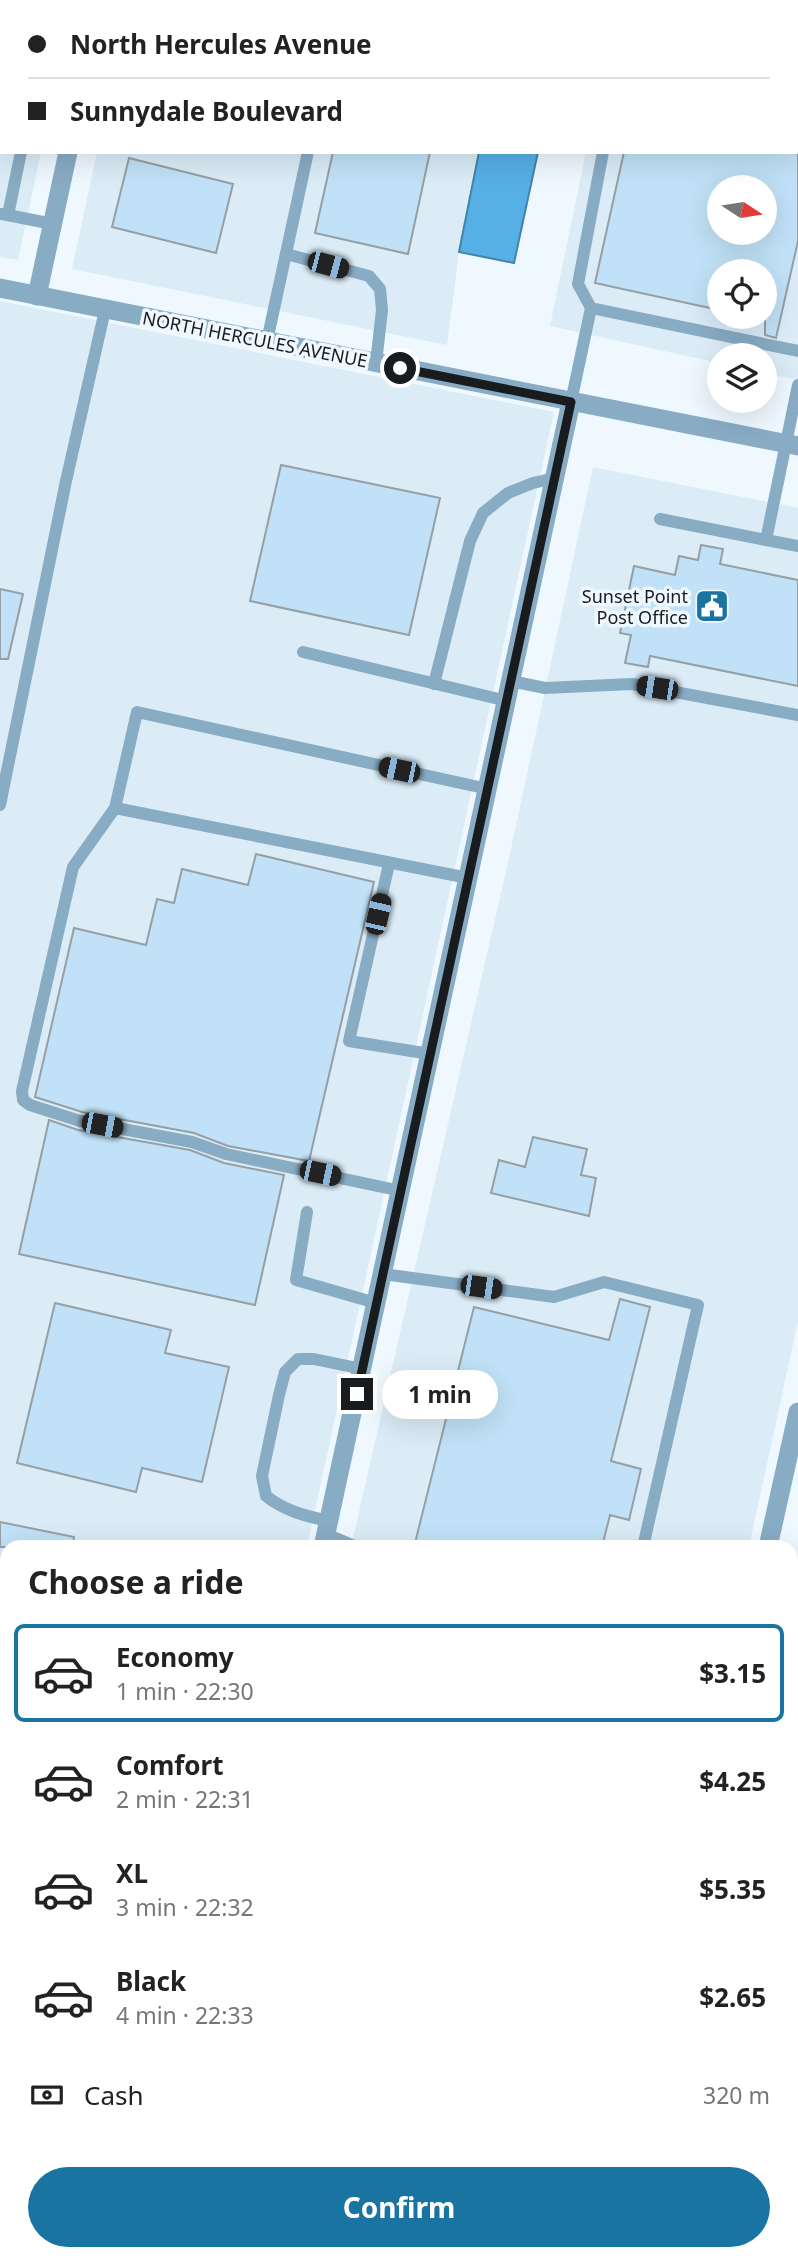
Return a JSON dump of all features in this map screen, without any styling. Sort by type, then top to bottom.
[{"type":"street","points":[[37,296],[68,154]]},
{"type":"street","name":"NORTH HERCULES AVENUE","points":[[0,288],[792,445]]},
{"type":"street","points":[[326,1534],[571,402]]},
{"type":"street","points":[[770,1540],[798,1412]]},
{"type":"lane","points":[[19,154],[4,214],[53,224]]},
{"type":"lane","points":[[267,341],[308,154]]},
{"type":"lane","points":[[571,402],[591,308],[578,284],[603,154]]},
{"type":"lane","points":[[286,254],[369,276],[380,289],[382,310],[376,363]]},
{"type":"lane","points":[[591,308],[798,351]]},
{"type":"lane","points":[[0,805],[66,481],[105,310]]},
{"type":"lane","points":[[766,540],[792,445],[798,385]]},
{"type":"lane","points":[[434,684],[470,541],[483,513],[508,493],[555,478]]},
{"type":"lane","points":[[660,519],[798,546]]},
{"type":"lane","points":[[303,652],[507,701]]},
{"type":"lane","points":[[511,681],[545,688],[632,684],[798,715]]},
{"type":"lane","points":[[401,1191],[226,1154],[192,1142],[80,1121],[38,1109],[23,1100],[22,1091],[73,867],[115,808],[137,712],[488,789]]},
{"type":"lane","points":[[115,808],[468,878]]},
{"type":"lane","points":[[389,863],[349,1041],[430,1054]]},
{"type":"lane","points":[[307,1212],[296,1280],[376,1303]]},
{"type":"lane","points":[[383,1274],[554,1297],[604,1282],[698,1305],[645,1540]]},
{"type":"lane","points":[[326,1534],[301,1515],[281,1508],[266,1496],[262,1476],[279,1395],[285,1371],[298,1359],[314,1359],[362,1369]]},
{"type":"shaded area","points":[[0,154],[41,154],[18,260],[0,257]]},
{"type":"shaded area","points":[[97,154],[479,154],[459,252],[447,345],[72,269]]},
{"type":"shaded area","points":[[586,154],[798,154],[798,380],[777,376],[777,343],[707,343],[707,360],[550,326]]},
{"type":"shaded area","points":[[0,301],[554,412],[309,1540],[0,1540]]},
{"type":"shaded area","points":[[593,467],[798,508],[798,1321],[751,1540],[353,1540],[509,858]]},
{"type":"water","points":[[479,154],[538,154],[514,263],[459,252]]},
{"type":"building","points":[[333,154],[430,154],[408,254],[315,233]]},
{"type":"building","points":[[624,154],[798,154],[798,241],[776,338],[765,335],[765,329],[777,329],[777,259],[707,259],[707,307],[595,283]]},
{"type":"building","points":[[129,158],[233,184],[216,253],[112,227]]},
{"type":"building","points":[[281,465],[440,498],[409,635],[250,601]]},
{"type":"building","name":"Sunset Point Post Office","points":[[701,545],[723,549],[720,564],[798,580],[798,686],[650,656],[648,667],[625,663],[631,635],[620,633],[634,566],[675,575],[679,556],[698,560]]},
{"type":"building","points":[[0,589],[23,594],[8,659],[0,659]]},
{"type":"building","points":[[256,854],[374,882],[309,1161],[228,1146],[194,1133],[82,1112],[35,1097],[74,928],[146,945],[157,899],[174,903],[182,869],[248,885]]},
{"type":"building","points":[[49,1120],[78,1130],[190,1150],[224,1163],[284,1175],[255,1305],[19,1254]]},
{"type":"building","points":[[533,1137],[587,1149],[581,1175],[596,1178],[589,1216],[491,1193],[499,1160],[525,1167]]},
{"type":"building","points":[[620,1299],[650,1307],[611,1461],[641,1469],[629,1520],[610,1515],[604,1540],[416,1540],[474,1307],[609,1340]]},
{"type":"building","points":[[55,1303],[171,1330],[165,1353],[229,1367],[202,1482],[142,1468],[136,1492],[17,1463]]},
{"type":"building","points":[[0,1522],[74,1537],[74,1540],[0,1540]]},
{"type":"place","name":"Sunset Point Post Office","points":[[712,606]]},
{"type":"route","points":[[357,1394],[571,402],[400,368]]}]
